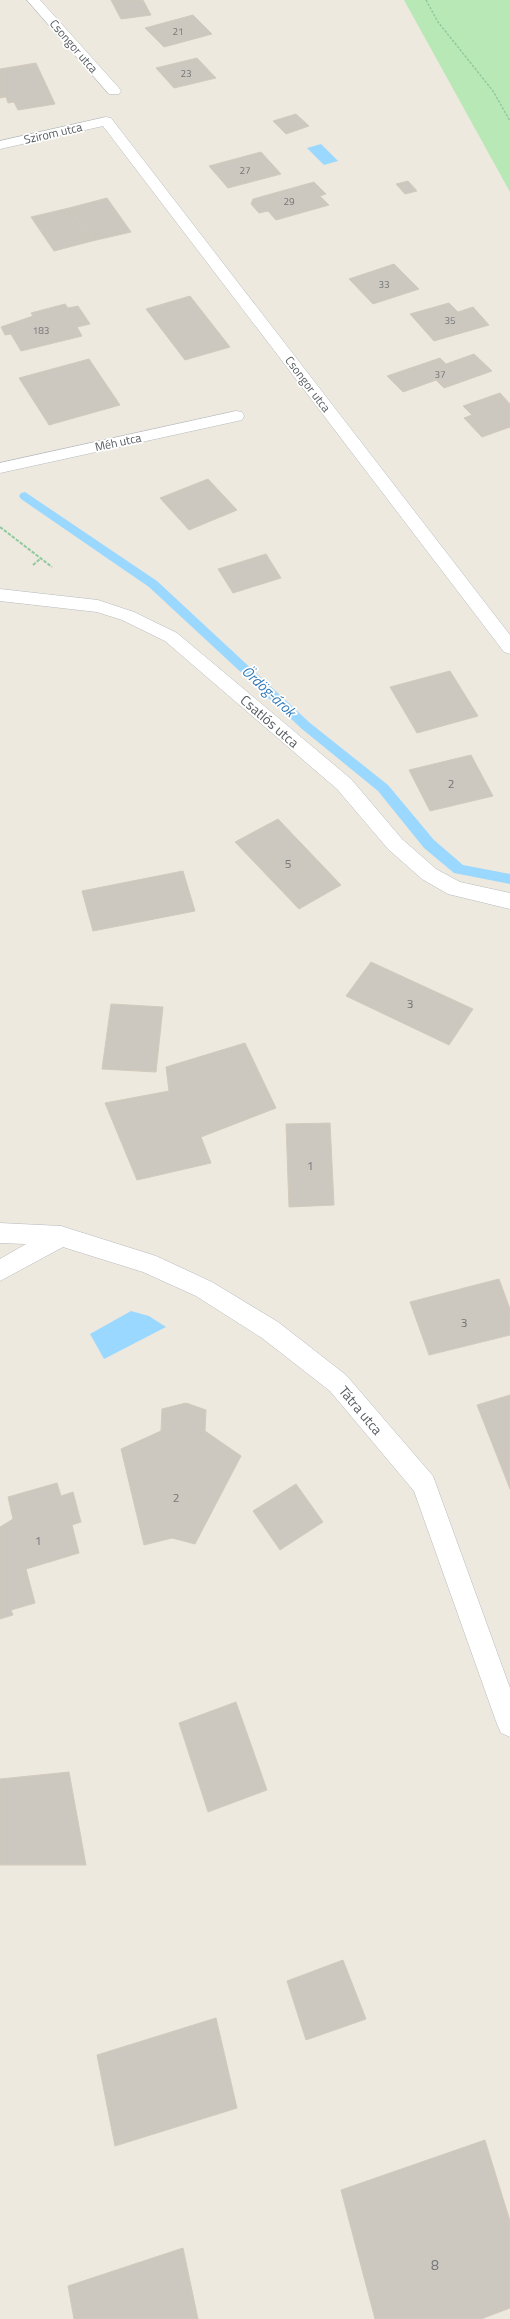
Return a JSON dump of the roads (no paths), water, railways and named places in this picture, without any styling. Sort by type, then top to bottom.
[{"type":"street","name":"Csongor utca","points":[[33,0],[114,92]]},
{"type":"street","name":"Csongor utca","points":[[106,120],[510,648]]},
{"type":"street","name":"Szirom utca","points":[[0,145],[106,120]]},
{"type":"street","name":"Méh utca","points":[[0,468],[236,416]]},
{"type":"street","name":"Csatlós utca","points":[[0,595],[98,606],[128,616],[171,637],[344,784],[395,844],[429,874],[455,889],[510,901]]},
{"type":"street","name":"Tátra utca","points":[[0,1233],[61,1236],[148,1263],[204,1288],[270,1330],[338,1383],[424,1484],[510,1724]]},
{"type":"street","points":[[0,1270],[61,1236]]},
{"type":"water","points":[[321,144],[338,161],[324,165],[307,148]]},
{"type":"water","points":[[131,1311],[149,1316],[166,1327],[104,1359],[90,1334]]},
{"type":"waterway","name":"Ördög-árok","points":[[25,496],[153,584],[306,726],[383,788],[429,844],[459,869],[510,879]]}]
